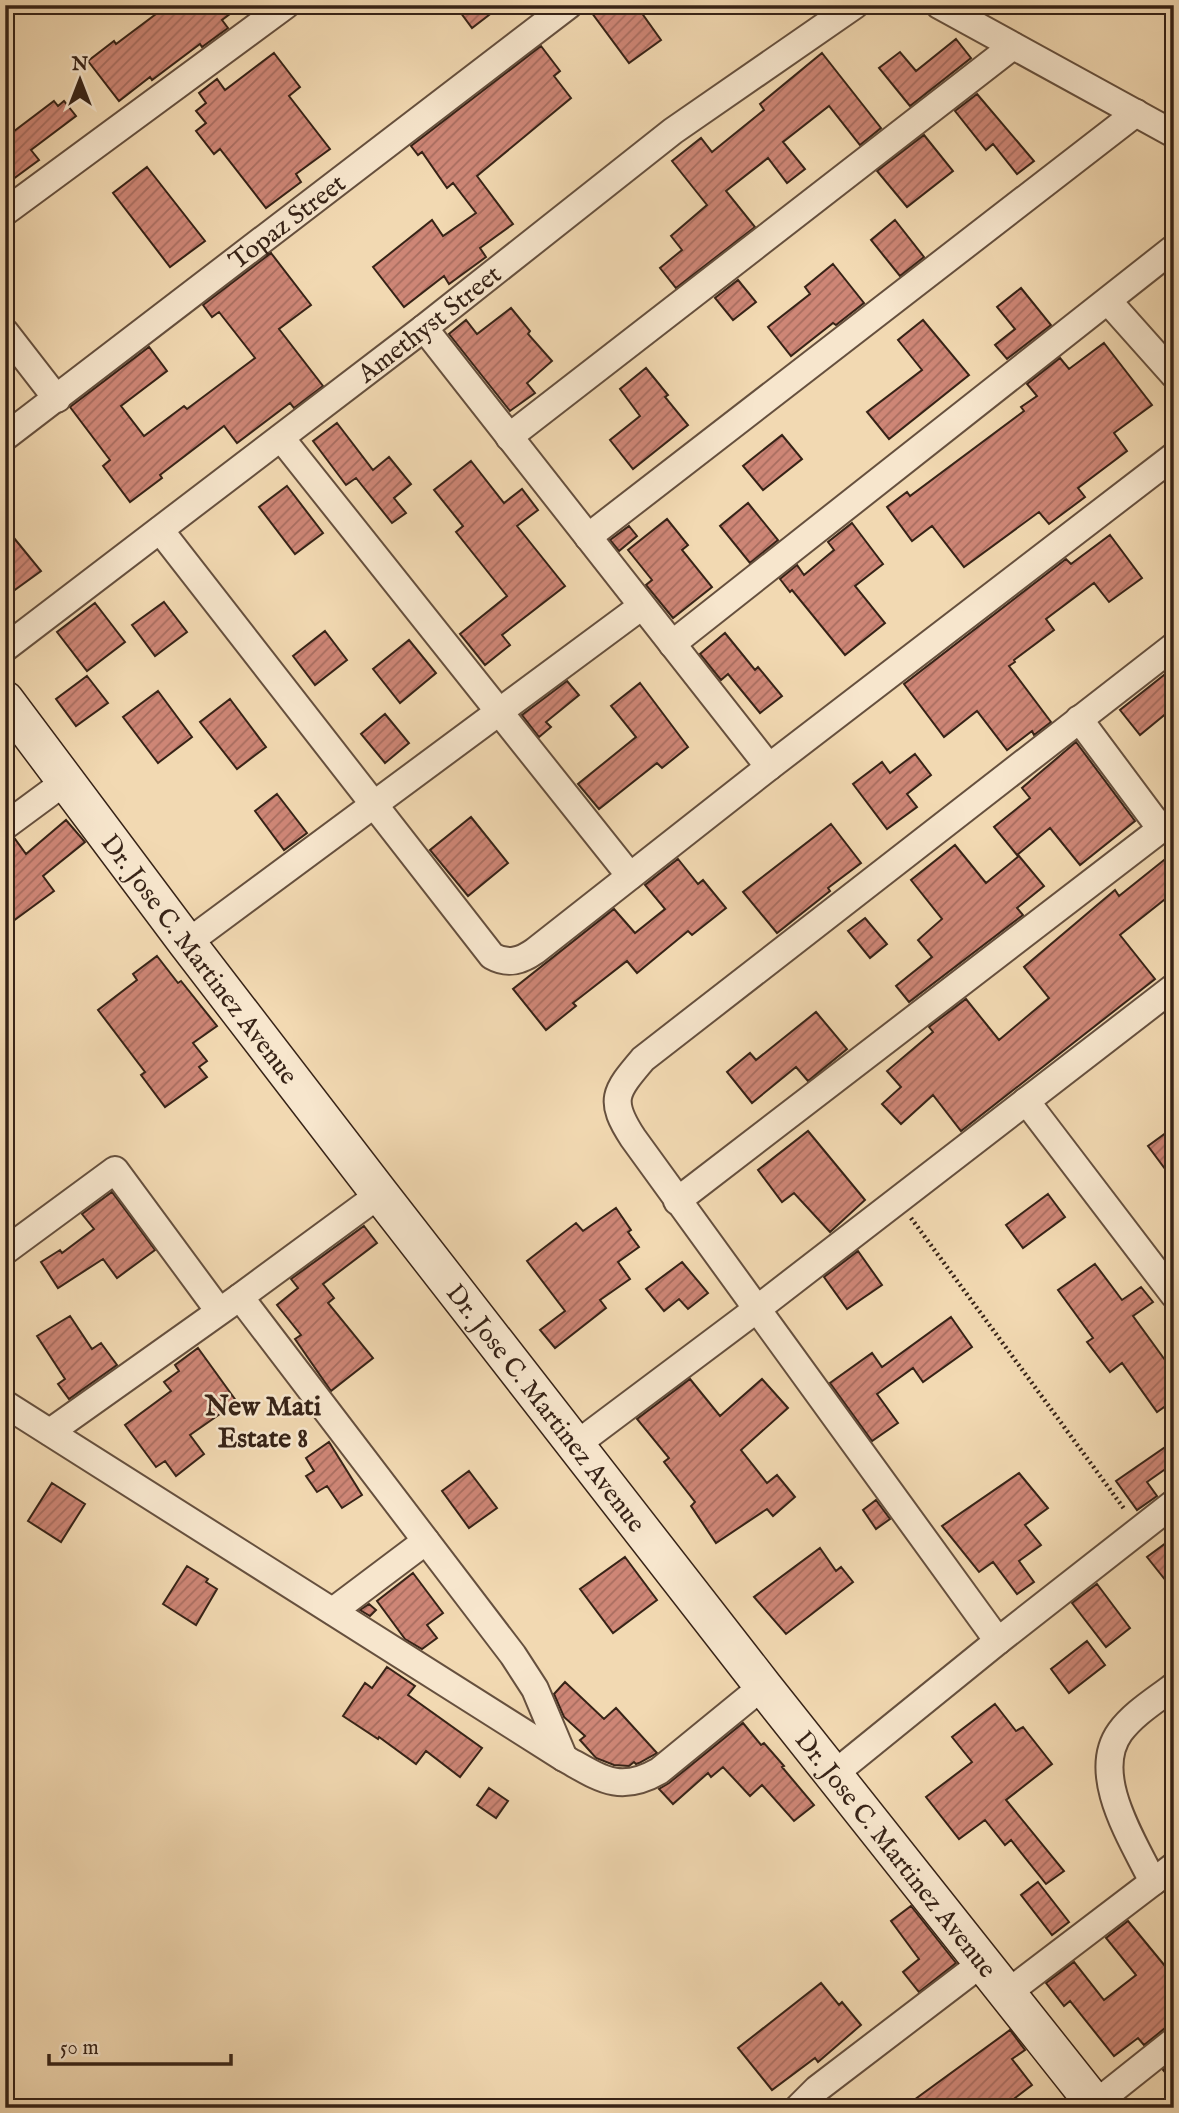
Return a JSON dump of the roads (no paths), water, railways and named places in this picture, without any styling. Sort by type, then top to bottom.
[{"type":"street","points":[[5,212],[286,5]]},
{"type":"street","name":"Topaz Street","points":[[5,437],[569,5]]},
{"type":"street","name":"Amethyst Street","points":[[5,648],[424,328],[673,131],[855,5]]},
{"type":"street","points":[[939,5],[1174,134]]},
{"type":"street","points":[[509,437],[1013,46]]},
{"type":"street","points":[[588,537],[1136,113]]},
{"type":"street","points":[[672,644],[1174,248]]},
{"type":"street","points":[[1108,301],[1174,375]]},
{"type":"street","points":[[424,328],[769,767]]},
{"type":"street","points":[[5,332],[57,399]]},
{"type":"street","points":[[281,438],[630,876]]},
{"type":"street","points":[[160,530],[492,956],[511,962],[523,959],[1174,456]]},
{"type":"street","points":[[187,943],[642,607]]},
{"type":"street","points":[[998,1641],[677,1201],[619,1117],[616,1097],[625,1080],[643,1059],[1174,646]]},
{"type":"street","name":"Dr. Jose C. Martinez Avenue","points":[[5,700],[380,1194],[763,1686],[1096,2106]]},
{"type":"street","points":[[677,1201],[1167,824],[1079,719]]},
{"type":"street","points":[[5,826],[66,781]]},
{"type":"street","points":[[577,1444],[757,1310],[1174,987]]},
{"type":"street","points":[[1026,1101],[1174,1295]]},
{"type":"street","points":[[5,1251],[115,1170],[426,1541],[513,1655],[535,1689],[564,1758]]},
{"type":"street","points":[[50,1432],[380,1194]]},
{"type":"street","points":[[5,1404],[564,1758],[605,1781],[625,1784],[643,1780],[659,1771],[763,1686]]},
{"type":"street","points":[[834,1774],[1174,1503]]},
{"type":"street","points":[[333,1611],[426,1541]]},
{"type":"street","points":[[1006,1994],[1164,1874],[1116,1803],[1110,1777],[1111,1751],[1120,1731],[1174,1686]]},
{"type":"street","points":[[798,2108],[817,2089],[982,1963]]},
{"type":"street","points":[[1096,2106],[1174,2041]]},
{"type":"district","name":"New Mati Estate 8","points":[[263,1421]]}]
